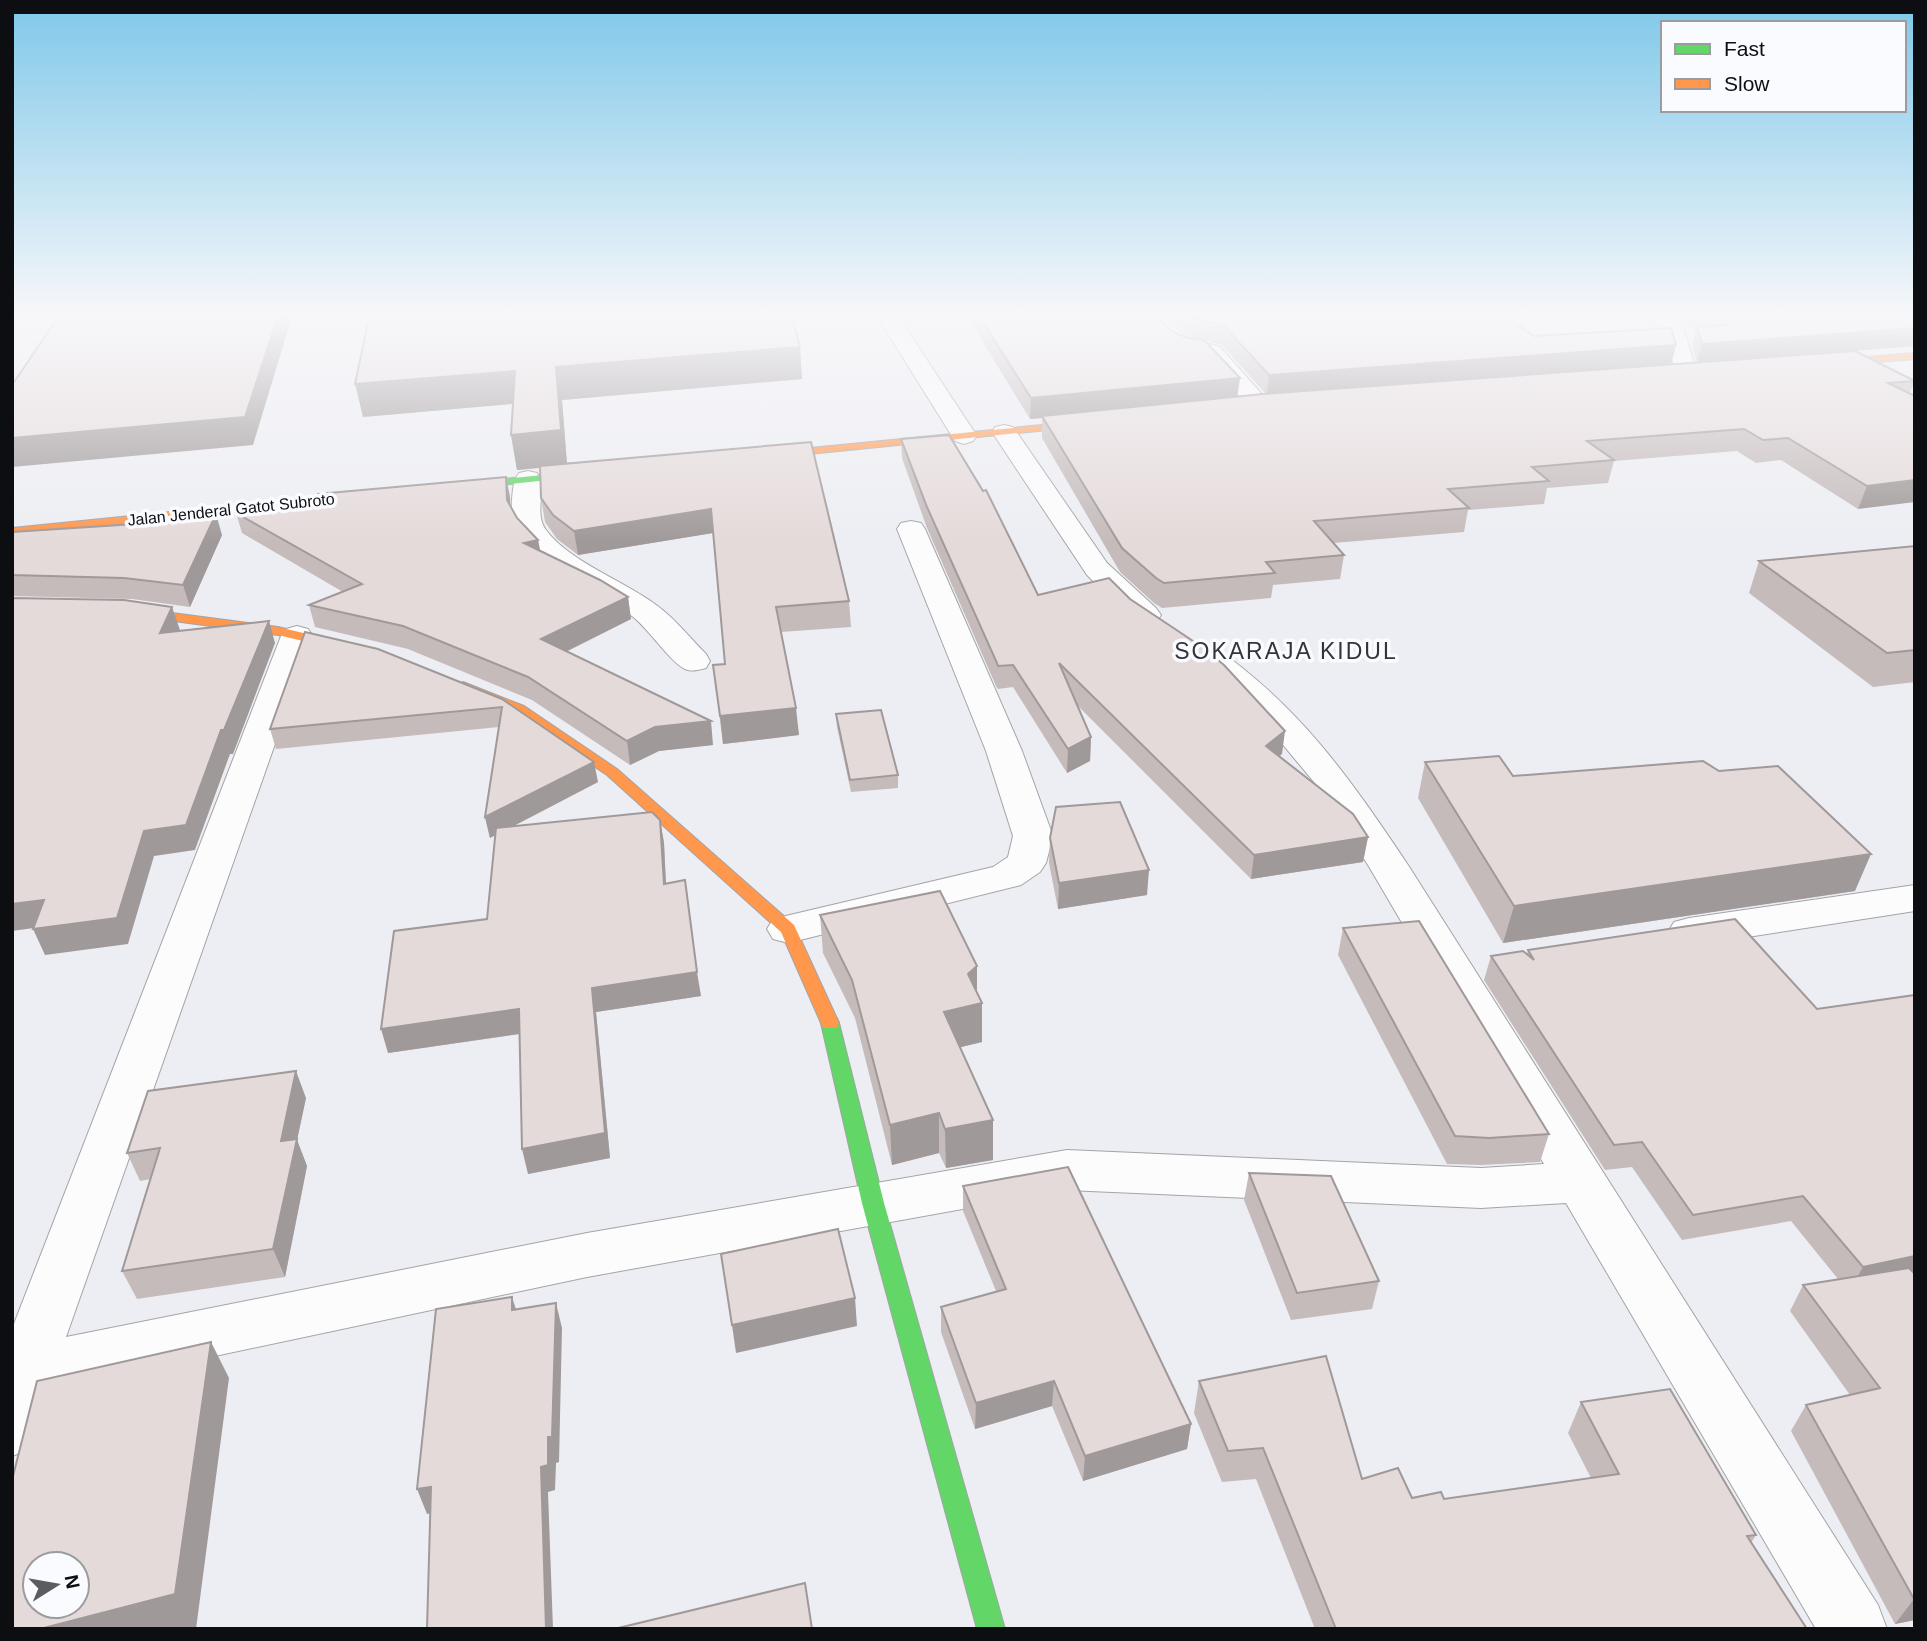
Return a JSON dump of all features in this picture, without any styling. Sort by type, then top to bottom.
[{"type":"main road","points":[[1233,408],[1266,405]]},
{"type":"main road","points":[[745,457],[1112,421]]},
{"type":"main road","points":[[434,489],[609,471]]},
{"type":"main road","name":"Jalan Jenderal Gatot Subroto","points":[[12,532],[380,494]]},
{"type":"main road","points":[[106,610],[132,611],[297,636],[370,653]]},
{"type":"main road","points":[[444,678],[519,709],[612,772],[788,929],[829,1019],[873,1203],[991,1629]]},
{"type":"street","points":[[948,390],[1097,569],[1141,612],[1213,660],[1278,714],[1326,771],[1472,965],[1581,1182],[1854,1629]]},
{"type":"street","points":[[1250,390],[1266,405]]},
{"type":"street","points":[[528,479],[525,507],[528,526],[536,537],[560,556],[653,616],[694,661]]},
{"type":"street","points":[[788,929],[1007,876],[1026,863],[1033,836],[1009,763],[911,529]]},
{"type":"street","points":[[12,1429],[18,1372],[297,636]]},
{"type":"street","points":[[1656,937],[1915,898]]},
{"type":"street","points":[[18,1372],[587,1255],[1067,1170],[1481,1188],[1581,1182]]},
{"type":"building","points":[[12,390],[254,390],[245,417],[12,438]]},
{"type":"building","points":[[514,390],[558,390],[561,430],[511,435]]},
{"type":"building","points":[[1026,390],[1119,390],[1031,398]]},
{"type":"building","points":[[1324,390],[1902,390],[1915,396],[1915,480],[1867,486],[1788,438],[1763,440],[1744,429],[1587,441],[1614,460],[1532,467],[1549,481],[1448,489],[1469,508],[1314,521],[1344,555],[1266,562],[1275,573],[1164,583],[1122,548],[1042,416]]},
{"type":"building","points":[[949,435],[983,491],[986,490],[1038,595],[1109,578],[1130,599],[1224,665],[1285,731],[1266,746],[1353,814],[1368,837],[1254,855],[1059,663],[1091,737],[1068,749],[1013,665],[998,666],[927,507],[901,439]]},
{"type":"building","points":[[811,442],[849,601],[776,607],[796,708],[720,716],[713,665],[725,664],[711,509],[574,531],[553,515],[541,498],[540,466]]},
{"type":"building","points":[[506,477],[507,500],[517,518],[538,540],[524,543],[600,580],[628,597],[541,639],[711,721],[655,727],[627,741],[528,677],[403,626],[309,605],[362,584],[236,513],[316,507],[318,494]]},
{"type":"building","points":[[216,514],[183,585],[124,578],[12,575],[12,532],[151,523],[152,520]]},
{"type":"building","points":[[1915,546],[1915,650],[1887,653],[1759,561]]},
{"type":"building","points":[[12,598],[124,600],[172,607],[160,633],[269,621],[224,730],[221,730],[186,825],[144,831],[117,918],[33,929],[44,900],[12,904]]},
{"type":"building","points":[[305,632],[378,649],[502,699],[594,762],[485,817],[502,707],[270,729]]},
{"type":"building","points":[[881,710],[898,775],[850,780],[836,714]]},
{"type":"building","points":[[1499,756],[1513,776],[1703,761],[1719,771],[1778,766],[1871,854],[1514,906],[1425,762]]},
{"type":"building","points":[[1120,802],[1149,870],[1059,883],[1050,838],[1056,807]]},
{"type":"building","points":[[652,812],[660,820],[664,884],[685,880],[697,972],[592,988],[605,1133],[522,1149],[519,1009],[381,1029],[394,931],[487,919],[496,828]]},
{"type":"building","points":[[940,891],[977,966],[968,974],[982,1003],[944,1012],[993,1120],[945,1129],[939,1113],[890,1125],[852,980],[820,915]]},
{"type":"building","points":[[1735,919],[1817,1009],[1915,995],[1915,1256],[1863,1267],[1803,1196],[1693,1215],[1642,1142],[1614,1145],[1491,956],[1523,951],[1534,960],[1528,950]]},
{"type":"building","points":[[1419,921],[1549,1134],[1489,1138],[1455,1136],[1343,928]]},
{"type":"building","points":[[296,1071],[281,1141],[297,1139],[273,1249],[122,1271],[160,1148],[127,1153],[148,1091]]},
{"type":"building","points":[[1068,1167],[1191,1424],[1085,1456],[1054,1381],[976,1403],[941,1307],[1006,1289],[963,1186]]},
{"type":"building","points":[[1249,1173],[1331,1176],[1379,1281],[1297,1293]]},
{"type":"building","points":[[838,1229],[855,1298],[732,1325],[721,1254]]},
{"type":"building","points":[[1909,1268],[1915,1274],[1914,1599],[1806,1405],[1880,1388],[1803,1285]]},
{"type":"building","points":[[512,1297],[512,1310],[556,1303],[552,1437],[548,1437],[548,1465],[541,1467],[546,1629],[427,1629],[431,1487],[417,1489],[436,1309]]},
{"type":"building","points":[[211,1342],[175,1594],[91,1616],[91,1550],[21,1550],[21,1620],[75,1620],[40,1629],[12,1629],[12,1480],[37,1381]]},
{"type":"building","points":[[1326,1356],[1362,1479],[1398,1468],[1412,1498],[1441,1492],[1444,1499],[1619,1474],[1581,1402],[1670,1389],[1756,1535],[1747,1536],[1807,1629],[1336,1629],[1263,1448],[1228,1451],[1199,1381]]},
{"type":"building","points":[[805,1583],[812,1629],[614,1629]]},
{"type":"traffic: fast","points":[[453,487],[592,473]]},
{"type":"traffic: fast","points":[[830,1023],[873,1203],[991,1629]]},
{"type":"traffic: slow","points":[[759,456],[1093,423]]},
{"type":"traffic: slow","points":[[12,532],[369,495]]},
{"type":"traffic: slow","points":[[126,611],[278,631],[353,649]]},
{"type":"traffic: slow","points":[[463,686],[519,709],[612,772],[788,929],[830,1023]]},
{"type":"district","name":"SOKARAJA KIDUL","points":[[1286,651]]}]
